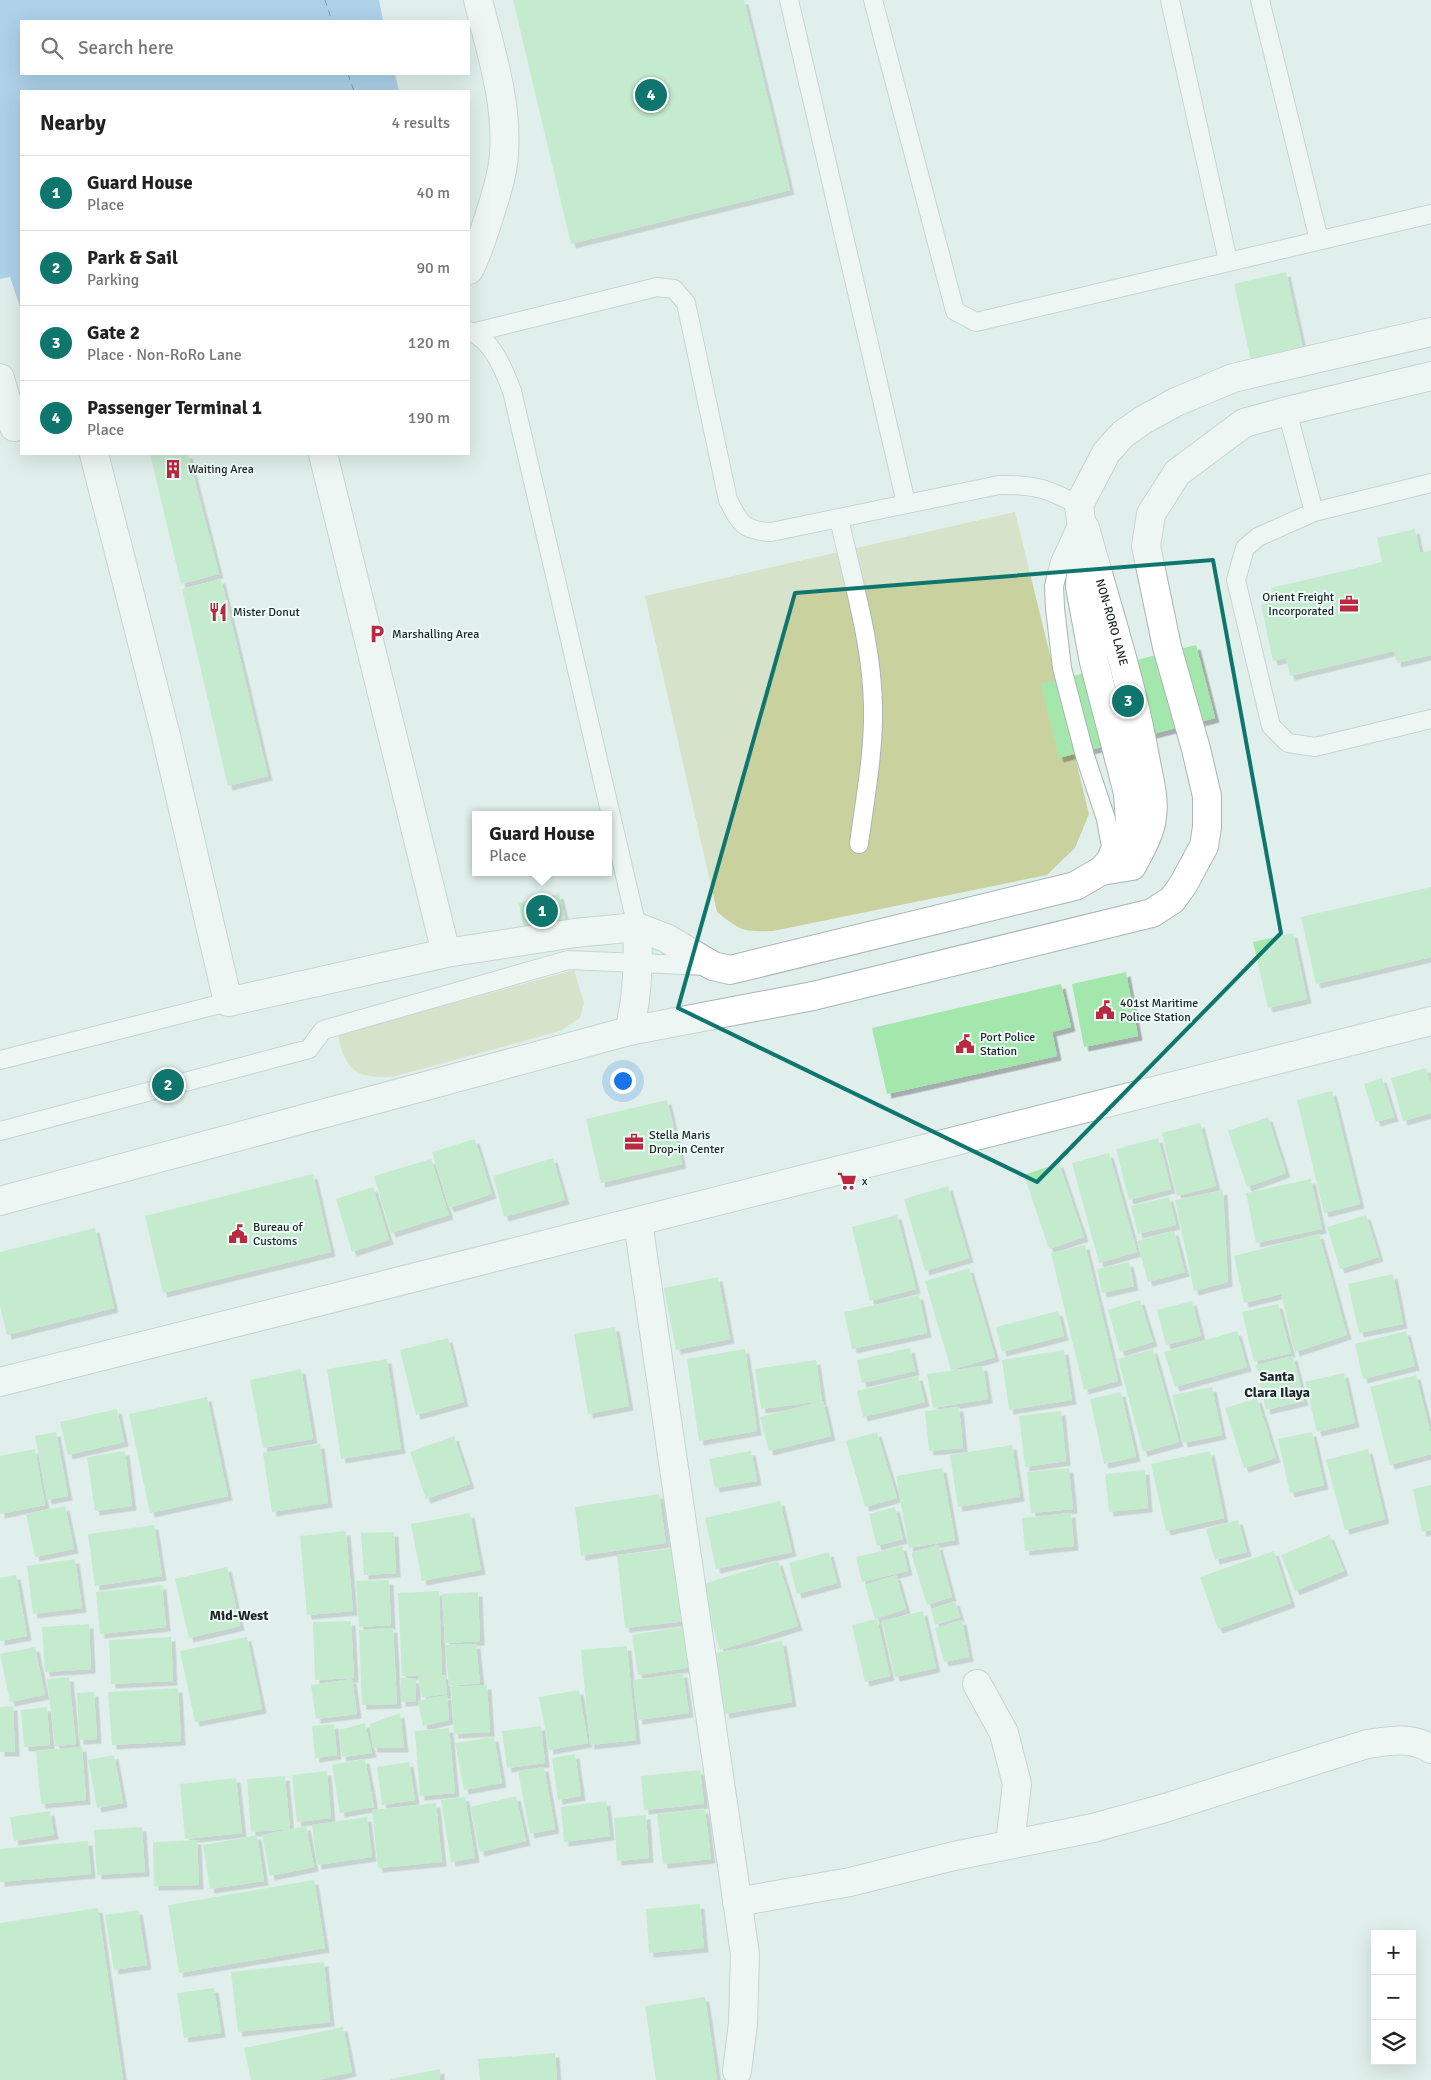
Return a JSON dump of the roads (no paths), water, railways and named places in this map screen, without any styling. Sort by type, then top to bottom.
[{"type":"main road","points":[[470,268],[477,255],[497,192],[504,154],[504,126],[496,78],[478,0]]},
{"type":"main road","points":[[94,455],[166,736],[228,1002],[446,953],[575,933],[637,927],[666,938],[713,966],[730,970],[1060,890],[1085,882],[1101,871],[1123,849],[1130,823],[1128,793],[1094,662],[1080,587],[1083,536],[1079,505],[1106,453],[1123,434],[1143,420],[1176,402],[1233,378],[1431,332]]},
{"type":"main road","points":[[0,1201],[629,1031],[813,996],[1122,922],[1152,913],[1172,900],[1184,885],[1204,846],[1207,827],[1207,796],[1156,600],[1146,546],[1151,514],[1176,472],[1244,423],[1287,410],[1431,376]]},
{"type":"main road","points":[[0,378],[12,427]]},
{"type":"main road","points":[[323,455],[446,953]]},
{"type":"main road","name":"NON-RORO LANE","points":[[1079,505],[1122,657],[1142,739],[1151,789],[1153,816],[1145,841],[1132,866],[1101,871]]},
{"type":"main road","points":[[629,1031],[635,1006],[639,964],[637,927]]},
{"type":"main road","points":[[0,1382],[1431,1021]]},
{"type":"main road","points":[[638,1222],[745,1954],[743,2023],[737,2071]]},
{"type":"main road","points":[[977,1684],[1004,1733],[1017,1784],[1010,1844]]},
{"type":"main road","points":[[737,1902],[850,1882],[1010,1844],[1093,1828],[1165,1808],[1367,1744],[1400,1739],[1424,1744],[1431,1749]]},
{"type":"lane","points":[[789,0],[906,503]]},
{"type":"lane","points":[[873,0],[955,310],[976,322],[1431,214]]},
{"type":"lane","points":[[1170,0],[1228,261]]},
{"type":"lane","points":[[1260,0],[1320,240]]},
{"type":"lane","points":[[470,332],[657,288],[674,289],[686,303],[728,500],[741,523],[754,532],[771,532],[980,487],[1019,484],[1046,489],[1079,505]]},
{"type":"lane","points":[[470,332],[487,345],[503,368],[512,391],[610,811]]},
{"type":"lane","points":[[1287,410],[1314,512]]},
{"type":"lane","points":[[1431,483],[1314,512],[1258,537],[1245,548],[1239,563],[1236,580],[1271,726],[1288,743],[1315,747],[1431,719]]},
{"type":"lane","points":[[839,518],[868,656],[874,705],[873,736],[859,844]]},
{"type":"lane","points":[[612,820],[637,927]]},
{"type":"lane","points":[[0,1131],[309,1049],[323,1030],[568,960],[713,966]]},
{"type":"lane","points":[[0,1060],[228,1002]]},
{"type":"water","points":[[0,0],[379,0],[383,20],[20,20],[20,75],[395,75],[399,90],[20,90],[20,307],[10,277],[0,279]]},
{"type":"place","name":"Passenger Terminal 1","points":[[651,95]]},
{"type":"place","name":"Waiting Area","points":[[173,469]]},
{"type":"place","name":"Orient Freight Incorporated","points":[[1349,604]]},
{"type":"place","name":"Mister Donut","points":[[218,612]]},
{"type":"place","name":"Marshalling Area","points":[[377,634]]},
{"type":"place","name":"Gate 2","points":[[1128,701]]},
{"type":"place","name":"Guard House","points":[[542,911]]},
{"type":"place","name":"401st Maritime Police Station","points":[[1105,1010]]},
{"type":"place","name":"Port Police Station","points":[[965,1044]]},
{"type":"place","name":"Park & Sail","points":[[168,1085]]},
{"type":"place","name":"Stella Maris Drop-in Center","points":[[634,1142]]},
{"type":"place","name":"x","points":[[847,1181]]},
{"type":"place","name":"Bureau of Customs","points":[[238,1234]]},
{"type":"district","name":"Santa Clara Ilaya","points":[[1277,1384]]},
{"type":"district","name":"Mid-West","points":[[239,1615]]}]
